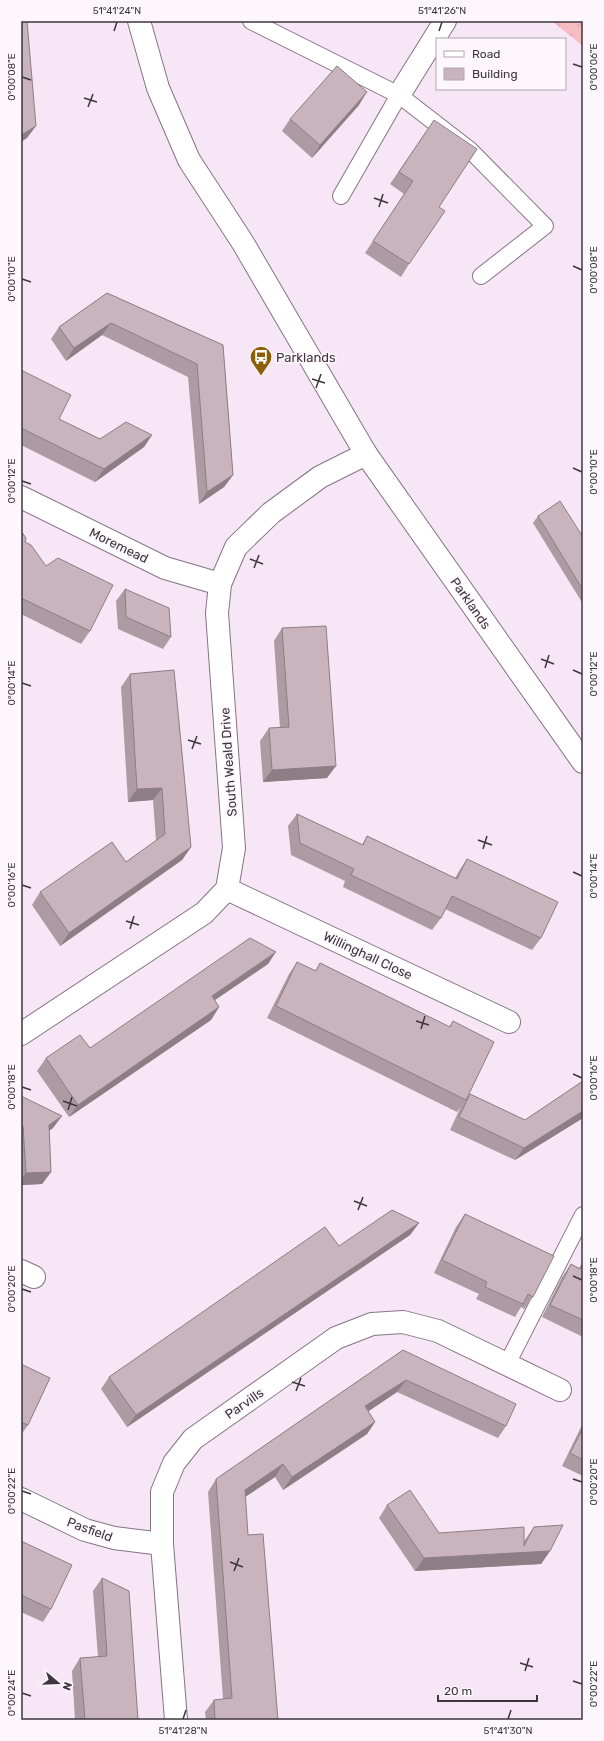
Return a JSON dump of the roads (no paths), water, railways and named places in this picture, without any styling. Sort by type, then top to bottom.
[{"type":"street","name":"Parklands","points":[[139,21],[158,88],[189,160],[243,243],[366,454],[583,762]]},
{"type":"street","points":[[399,95],[445,21]]},
{"type":"street","name":"South Weald Drive","points":[[227,889],[234,848],[217,613],[220,584],[236,547],[271,513],[320,477],[366,454]]},
{"type":"street","name":"Moremead","points":[[21,497],[165,568],[220,584]]},
{"type":"street","points":[[21,1034],[204,913],[227,889]]},
{"type":"street","name":"Willinghall Close","points":[[227,889],[509,1022]]},
{"type":"street","name":"Parvills","points":[[176,1720],[162,1544],[162,1492],[174,1463],[193,1439],[336,1338],[372,1324],[403,1322],[438,1331],[560,1390]]},
{"type":"street","name":"Pasfield","points":[[21,1499],[86,1530],[114,1538],[162,1544]]},
{"type":"lane","points":[[251,21],[399,95],[470,150],[546,226],[481,276]]},
{"type":"lane","points":[[340,196],[399,95]]},
{"type":"lane","points":[[507,1364],[583,1215]]},
{"type":"place","name":"Parklands","points":[[261,376]]}]
